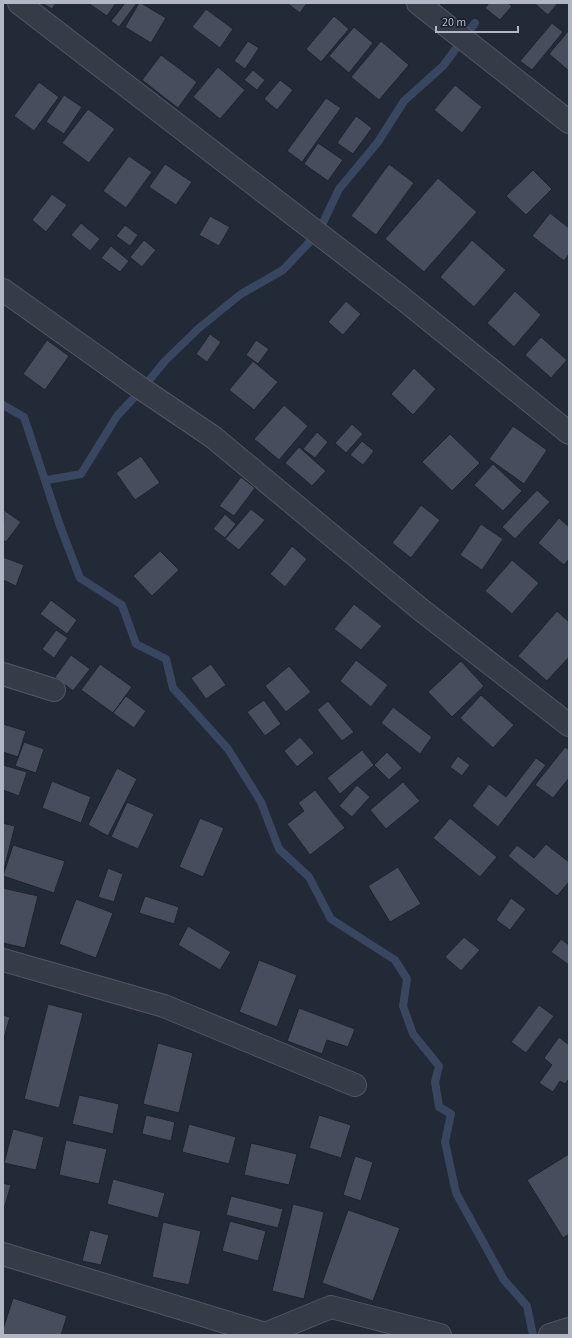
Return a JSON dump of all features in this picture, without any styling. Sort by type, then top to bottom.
[{"type":"street","points":[[19,3],[402,298],[569,433]]},
{"type":"street","points":[[418,3],[569,122]]},
{"type":"street","points":[[3,290],[142,389],[214,437],[420,609],[569,724]]},
{"type":"street","points":[[3,674],[54,690]]},
{"type":"street","points":[[3,960],[164,1006],[355,1085]]},
{"type":"street","points":[[3,1254],[264,1334],[331,1307],[440,1335]]},
{"type":"street","points":[[550,1335],[569,1329]]},
{"type":"building","points":[[42,3],[56,3],[52,9]]},
{"type":"building","points":[[88,3],[116,3],[107,16]]},
{"type":"building","points":[[125,3],[137,3],[119,27],[111,21]]},
{"type":"building","points":[[139,3],[166,18],[151,43],[125,27]]},
{"type":"building","points":[[287,3],[307,3],[300,13]]},
{"type":"building","points":[[489,3],[508,3],[512,6],[500,20],[485,8]]},
{"type":"building","points":[[534,3],[558,3],[548,15]]},
{"type":"building","points":[[206,9],[233,29],[220,48],[192,27]]},
{"type":"building","points":[[334,16],[349,29],[321,62],[306,49]]},
{"type":"building","points":[[552,23],[563,32],[532,70],[520,61]]},
{"type":"building","points":[[354,27],[373,43],[349,73],[329,56]]},
{"type":"building","points":[[569,30],[569,71],[549,54]]},
{"type":"building","points":[[248,41],[259,48],[245,69],[234,61]]},
{"type":"building","points":[[381,41],[409,65],[379,100],[351,77]]},
{"type":"building","points":[[161,55],[197,82],[178,108],[142,80]]},
{"type":"building","points":[[218,67],[245,90],[220,119],[193,97]]},
{"type":"building","points":[[253,70],[265,80],[257,90],[244,80]]},
{"type":"building","points":[[280,80],[293,90],[277,110],[264,99]]},
{"type":"building","points":[[39,82],[59,97],[34,131],[14,116]]},
{"type":"building","points":[[455,85],[482,107],[462,133],[434,110]]},
{"type":"building","points":[[64,95],[82,107],[64,134],[46,122]]},
{"type":"building","points":[[326,98],[341,108],[302,162],[287,151]]},
{"type":"building","points":[[88,109],[115,129],[89,163],[62,143]]},
{"type":"building","points":[[356,116],[372,128],[353,154],[337,143]]},
{"type":"building","points":[[318,143],[343,160],[328,181],[304,164]]},
{"type":"building","points":[[129,156],[152,172],[126,208],[103,191]]},
{"type":"building","points":[[165,164],[192,182],[176,205],[149,187]]},
{"type":"building","points":[[389,164],[414,183],[376,235],[351,216]]},
{"type":"building","points":[[533,170],[552,189],[526,215],[506,196]]},
{"type":"building","points":[[438,178],[477,212],[424,272],[385,239]]},
{"type":"building","points":[[52,194],[67,205],[46,232],[32,220]]},
{"type":"building","points":[[550,213],[569,228],[569,254],[564,261],[532,236]]},
{"type":"building","points":[[210,216],[230,227],[219,246],[199,235]]},
{"type":"building","points":[[81,223],[100,239],[90,251],[71,235]]},
{"type":"building","points":[[125,225],[138,235],[130,246],[116,236]]},
{"type":"building","points":[[144,240],[156,250],[142,267],[130,257]]},
{"type":"building","points":[[472,240],[506,270],[474,307],[440,277]]},
{"type":"building","points":[[111,246],[129,261],[120,272],[101,258]]},
{"type":"building","points":[[515,291],[541,315],[514,347],[487,323]]},
{"type":"building","points":[[346,301],[361,314],[343,335],[328,322]]},
{"type":"building","points":[[210,334],[221,342],[207,362],[196,354]]},
{"type":"building","points":[[541,337],[567,360],[551,378],[525,355]]},
{"type":"building","points":[[47,340],[69,356],[45,390],[23,374]]},
{"type":"building","points":[[256,340],[269,349],[258,364],[246,355]]},
{"type":"building","points":[[253,361],[278,382],[254,410],[229,390]]},
{"type":"building","points":[[414,368],[436,389],[413,415],[391,394]]},
{"type":"building","points":[[284,405],[308,426],[279,460],[254,439]]},
{"type":"building","points":[[352,424],[363,434],[346,453],[335,443]]},
{"type":"building","points":[[513,426],[547,450],[524,484],[489,459]]},
{"type":"building","points":[[317,432],[328,442],[315,458],[303,449]]},
{"type":"building","points":[[450,434],[480,463],[452,491],[422,462]]},
{"type":"building","points":[[362,441],[374,451],[363,465],[350,455]]},
{"type":"building","points":[[299,447],[326,471],[312,486],[285,463]]},
{"type":"building","points":[[141,456],[160,483],[135,500],[116,473]]},
{"type":"building","points":[[493,464],[522,491],[503,511],[474,485]]},
{"type":"building","points":[[241,477],[255,488],[234,516],[219,506]]},
{"type":"building","points":[[537,490],[550,502],[515,539],[502,527]]},
{"type":"building","points":[[421,505],[440,520],[411,558],[392,543]]},
{"type":"building","points":[[251,509],[265,520],[239,550],[225,539]]},
{"type":"building","points":[[4,510],[21,522],[6,542],[3,540]]},
{"type":"building","points":[[225,514],[236,524],[225,538],[213,529]]},
{"type":"building","points":[[559,518],[569,527],[569,559],[564,565],[538,543]]},
{"type":"building","points":[[481,524],[503,539],[482,570],[460,555]]},
{"type":"building","points":[[292,546],[307,559],[285,587],[270,574]]},
{"type":"building","points":[[160,551],[179,570],[152,596],[133,576]]},
{"type":"building","points":[[3,557],[24,565],[16,586],[3,580]]},
{"type":"building","points":[[512,560],[539,583],[512,614],[485,591]]},
{"type":"building","points":[[51,600],[77,620],[67,634],[40,614]]},
{"type":"building","points":[[354,604],[382,626],[361,650],[334,629]]},
{"type":"building","points":[[557,611],[569,622],[569,657],[547,681],[518,656]]},
{"type":"building","points":[[56,630],[68,638],[54,658],[42,649]]},
{"type":"building","points":[[71,655],[90,669],[73,691],[55,677]]},
{"type":"building","points":[[356,660],[388,685],[371,707],[340,681]]},
{"type":"building","points":[[461,661],[484,686],[452,717],[428,692]]},
{"type":"building","points":[[100,664],[132,687],[113,713],[81,690]]},
{"type":"building","points":[[211,664],[226,685],[206,699],[191,678]]},
{"type":"building","points":[[289,666],[311,692],[286,712],[265,686]]},
{"type":"building","points":[[481,695],[514,725],[493,748],[460,718]]},
{"type":"building","points":[[126,696],[146,711],[134,728],[113,713]]},
{"type":"building","points":[[264,700],[281,724],[265,736],[247,712]]},
{"type":"building","points":[[328,701],[354,732],[342,741],[317,710]]},
{"type":"building","points":[[393,707],[432,737],[420,754],[381,723]]},
{"type":"building","points":[[3,724],[26,731],[18,757],[3,752]]},
{"type":"building","points":[[300,737],[314,753],[297,767],[284,751]]},
{"type":"building","points":[[24,742],[44,749],[36,773],[15,766]]},
{"type":"building","points":[[565,747],[569,750],[569,778],[553,798],[535,785]]},
{"type":"building","points":[[362,750],[374,765],[340,794],[327,778]]},
{"type":"building","points":[[387,752],[402,768],[389,780],[374,765]]},
{"type":"building","points":[[458,756],[470,765],[462,776],[450,767]]},
{"type":"building","points":[[536,758],[546,765],[498,827],[472,806],[489,784],[506,797]]},
{"type":"building","points":[[3,765],[27,772],[19,796],[3,790]]},
{"type":"building","points":[[117,768],[137,779],[108,836],[88,825]]},
{"type":"building","points":[[52,781],[91,797],[81,823],[42,808]]},
{"type":"building","points":[[403,782],[420,801],[386,829],[370,810]]},
{"type":"building","points":[[357,785],[370,797],[352,817],[339,806]]},
{"type":"building","points":[[315,790],[345,828],[310,855],[287,824],[304,811],[298,803]]},
{"type":"building","points":[[127,802],[154,814],[138,849],[111,837]]},
{"type":"building","points":[[200,818],[224,828],[203,877],[179,867]]},
{"type":"building","points":[[450,818],[497,857],[480,877],[433,838]]},
{"type":"building","points":[[3,823],[15,826],[4,869],[3,868]]},
{"type":"building","points":[[546,844],[569,862],[569,882],[557,896],[508,856],[517,845],[534,858]]},
{"type":"building","points":[[13,845],[65,861],[54,893],[3,876]]},
{"type":"building","points":[[398,867],[421,904],[390,922],[368,886]]},
{"type":"building","points":[[108,868],[123,874],[114,902],[98,897]]},
{"type":"building","points":[[3,888],[38,896],[25,948],[3,943]]},
{"type":"building","points":[[145,896],[179,907],[174,924],[139,913]]},
{"type":"building","points":[[511,898],[526,909],[510,930],[496,920]]},
{"type":"building","points":[[76,899],[113,913],[96,958],[59,944]]},
{"type":"building","points":[[188,926],[231,952],[220,970],[178,945]]},
{"type":"building","points":[[464,937],[480,950],[461,971],[445,957]]},
{"type":"building","points":[[561,939],[569,945],[569,965],[551,952]]},
{"type":"building","points":[[259,960],[297,975],[277,1027],[239,1012]]},
{"type":"building","points":[[48,1004],[83,1013],[59,1108],[24,1099]]},
{"type":"building","points":[[539,1005],[554,1016],[526,1053],[511,1042]]},
{"type":"building","points":[[299,1008],[355,1029],[348,1047],[327,1040],[322,1054],[287,1041]]},
{"type":"building","points":[[3,1015],[10,1017],[3,1041]]},
{"type":"building","points":[[559,1037],[569,1045],[569,1079],[565,1084],[560,1081],[553,1092],[539,1083],[552,1065],[544,1058]]},
{"type":"building","points":[[158,1043],[193,1053],[179,1113],[143,1104]]},
{"type":"building","points":[[79,1095],[119,1104],[113,1134],[72,1124]]},
{"type":"building","points":[[146,1115],[175,1122],[171,1141],[142,1134]]},
{"type":"building","points":[[319,1115],[351,1125],[341,1158],[309,1148]]},
{"type":"building","points":[[189,1124],[236,1137],[229,1164],[182,1152]]},
{"type":"building","points":[[13,1129],[44,1137],[36,1170],[4,1163]]},
{"type":"building","points":[[66,1140],[107,1149],[99,1184],[59,1175]]},
{"type":"building","points":[[251,1143],[297,1154],[289,1185],[244,1175]]},
{"type":"building","points":[[569,1154],[569,1234],[563,1238],[527,1180]]},
{"type":"building","points":[[355,1156],[373,1162],[361,1201],[343,1195]]},
{"type":"building","points":[[113,1179],[165,1193],[158,1218],[107,1204]]},
{"type":"building","points":[[3,1183],[11,1185],[3,1212]]},
{"type":"building","points":[[231,1196],[283,1209],[278,1228],[226,1215]]},
{"type":"building","points":[[293,1204],[324,1212],[304,1299],[272,1291]]},
{"type":"building","points":[[348,1210],[400,1228],[373,1301],[322,1283]]},
{"type":"building","points":[[230,1221],[266,1231],[258,1261],[222,1251]]},
{"type":"building","points":[[163,1222],[201,1231],[189,1285],[152,1277]]},
{"type":"building","points":[[90,1230],[109,1235],[101,1265],[82,1261]]},
{"type":"building","points":[[13,1298],[67,1316],[61,1335],[3,1335],[3,1329]]},
{"type":"waterway","points":[[47,480],[81,474],[117,416],[165,361],[199,328],[241,294],[283,270],[318,233],[339,189],[378,142],[404,101],[443,66],[475,23]]},
{"type":"waterway","points":[[3,405],[24,417],[60,526],[80,578],[122,605],[136,644],[166,659],[173,688],[228,749],[261,802],[279,849],[309,877],[331,919],[395,960],[407,979],[403,1006],[413,1034],[439,1066],[435,1082],[439,1107],[451,1114],[445,1142],[456,1193],[504,1280],[527,1306],[533,1335]]}]
